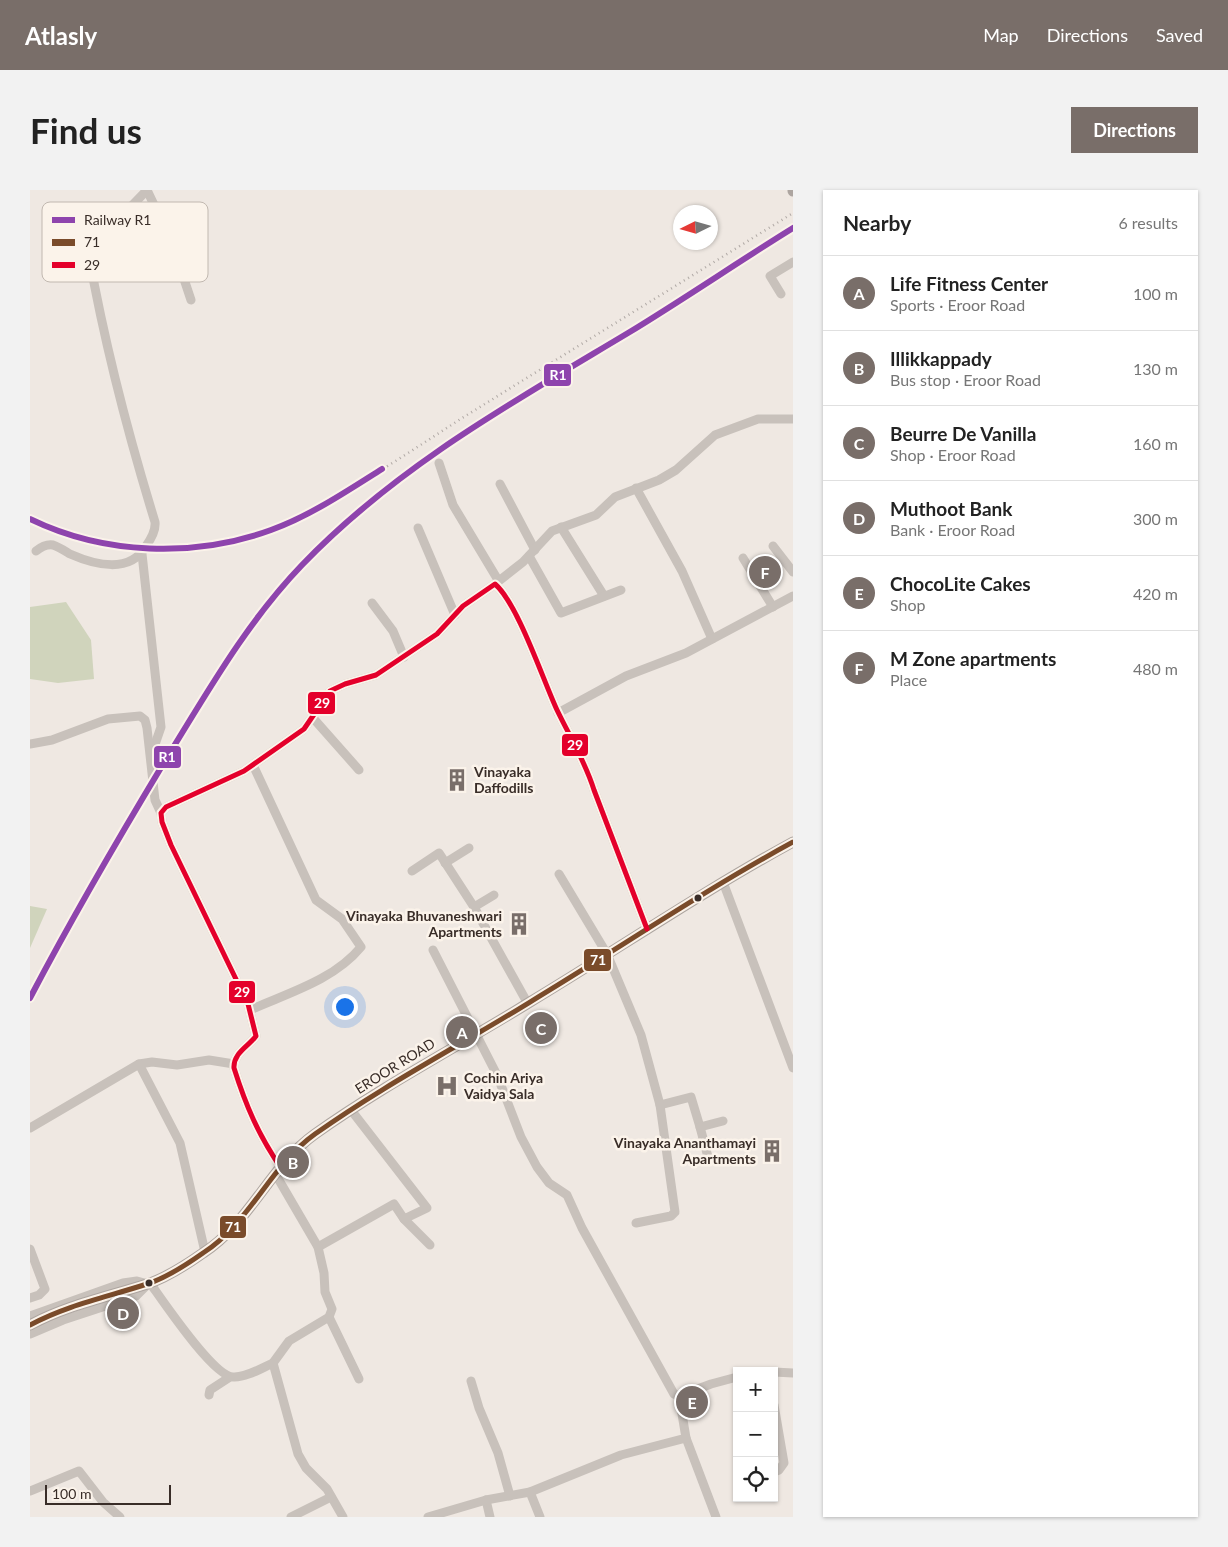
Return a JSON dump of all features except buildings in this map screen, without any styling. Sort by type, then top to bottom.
[{"type":"main road","name":"EROOR ROAD","points":[[30,1325],[54,1312],[149,1283],[205,1252],[232,1230],[278,1171],[313,1135],[474,1034],[528,1004],[647,929],[793,842]]},
{"type":"street","points":[[135,202],[147,190],[153,202]]},
{"type":"street","points":[[781,294],[770,276],[793,262]]},
{"type":"street","points":[[36,551],[42,546],[52,545],[72,555],[99,564],[115,566],[127,563],[142,554],[155,531],[155,522],[129,436],[101,320],[94,282]]},
{"type":"street","points":[[185,282],[191,300]]},
{"type":"street","points":[[161,813],[166,807],[253,765],[304,729],[330,691],[345,684],[376,675],[437,634],[463,606],[497,582],[532,553],[552,532],[596,515],[615,497],[659,480],[676,470],[715,435],[758,419],[793,420]]},
{"type":"street","points":[[439,463],[453,505],[521,628],[558,713],[587,767],[647,929]]},
{"type":"street","points":[[500,484],[561,613],[621,590]]},
{"type":"street","points":[[636,488],[682,571],[712,639]]},
{"type":"street","points":[[562,527],[604,596]]},
{"type":"street","points":[[418,528],[455,615]]},
{"type":"street","points":[[773,546],[793,572]]},
{"type":"street","points":[[142,554],[161,727],[150,760]]},
{"type":"street","points":[[743,558],[773,607]]},
{"type":"street","points":[[558,713],[626,676],[679,656],[793,596]]},
{"type":"street","points":[[372,603],[393,631],[404,656]]},
{"type":"street","points":[[30,744],[52,740],[108,719],[140,716],[145,720],[155,800],[171,845],[250,1010],[256,1036],[243,1048],[234,1064],[245,1104],[261,1139],[318,1247],[324,1274],[325,1292],[332,1309],[329,1317],[289,1341],[273,1363],[239,1376],[224,1374],[191,1340],[149,1283],[137,1281],[123,1283],[30,1316]]},
{"type":"street","points":[[313,718],[359,770]]},
{"type":"street","points":[[250,1010],[329,975],[351,959],[361,947],[342,919],[316,900],[253,765]]},
{"type":"street","points":[[446,863],[469,848]]},
{"type":"street","points":[[412,871],[439,853],[474,907],[528,1004]]},
{"type":"street","points":[[559,874],[607,954],[640,1035],[660,1105],[674,1212],[672,1216],[636,1223]]},
{"type":"street","points":[[724,882],[793,1068]]},
{"type":"street","points":[[474,907],[494,895]]},
{"type":"street","points":[[433,950],[474,1034],[497,1075],[521,1137],[537,1167],[549,1183],[567,1195],[602,1266],[674,1394],[679,1396],[733,1378]]},
{"type":"street","points":[[30,1128],[139,1064],[152,1062],[177,1065],[209,1060],[234,1064]]},
{"type":"street","points":[[139,1064],[180,1142],[205,1252]]},
{"type":"street","points":[[660,1105],[691,1097],[708,1157]]},
{"type":"street","points":[[351,1110],[426,1208],[404,1220]]},
{"type":"street","points":[[700,1127],[723,1121]]},
{"type":"street","points":[[318,1247],[394,1204],[404,1220],[430,1245]]},
{"type":"street","points":[[30,1249],[45,1289],[39,1295],[30,1298]]},
{"type":"street","points":[[30,1334],[63,1320],[136,1296],[149,1283]]},
{"type":"street","points":[[329,1317],[359,1379]]},
{"type":"street","points":[[273,1363],[298,1454],[306,1468],[327,1489],[343,1517]]},
{"type":"street","points":[[778,1372],[793,1373]]},
{"type":"street","points":[[209,1395],[210,1390],[230,1376]]},
{"type":"street","points":[[471,1381],[479,1408],[498,1453],[510,1496]]},
{"type":"street","points":[[679,1396],[686,1438],[716,1517]]},
{"type":"street","points":[[775,1412],[784,1463],[778,1470]]},
{"type":"street","points":[[428,1517],[486,1500],[530,1492],[612,1458],[686,1438]]},
{"type":"street","points":[[30,1491],[79,1471],[103,1502],[120,1517]]},
{"type":"street","points":[[530,1492],[540,1517]]},
{"type":"street","points":[[291,1517],[331,1497]]},
{"type":"street","points":[[486,1500],[490,1517]]},
{"type":"green space","points":[[66,602],[91,640],[94,679],[58,683],[30,679],[30,607]]},
{"type":"green space","points":[[30,906],[47,909],[30,948]]},
{"type":"railway","points":[[30,519],[88,540],[118,546],[148,548],[208,545],[239,539],[277,528],[306,514],[377,472],[793,213]]},
{"type":"railway","points":[[30,998],[116,843],[216,678],[265,608],[302,565],[376,497],[457,438],[649,320],[793,228]]},
{"type":"rail line","name":"R1","points":[[30,998],[116,843],[216,678],[265,608],[302,565],[376,497],[457,438],[649,320],[793,228]]},
{"type":"rail line","name":"R1","points":[[30,519],[58,531],[118,546],[180,548],[211,545],[242,539],[300,518],[382,469]]},
{"type":"transit line","name":"29","points":[[281,1168],[253,1119],[234,1068],[236,1058],[256,1036],[248,1004],[171,845],[162,822],[161,813],[166,807],[244,771],[304,729],[330,691],[345,684],[376,675],[437,634],[463,606],[495,584],[504,594],[521,625],[557,710],[586,769],[647,929]]},
{"type":"transit line","name":"71","points":[[30,1325],[58,1312],[169,1275],[219,1241],[247,1211],[285,1162],[315,1134],[395,1082],[530,1002],[726,880],[793,842]]},
{"type":"place","name":"M Zone apartments","points":[[765,572]]},
{"type":"place","name":"Vinayaka Daffodills","points":[[457,780]]},
{"type":"place","name":"Vinayaka Bhuvaneshwari Apartments","points":[[519,924]]},
{"type":"place","name":"Beurre De Vanilla","points":[[541,1028]]},
{"type":"place","name":"Life Fitness Center","points":[[462,1032]]},
{"type":"place","name":"Cochin Ariya Vaidya Sala","points":[[447,1086]]},
{"type":"place","name":"Vinayaka Ananthamayi Apartments","points":[[772,1151]]},
{"type":"place","name":"Illikkappady","points":[[293,1162]]},
{"type":"place","name":"Muthoot Bank","points":[[123,1313]]},
{"type":"place","name":"ChocoLite Cakes","points":[[692,1402]]}]
